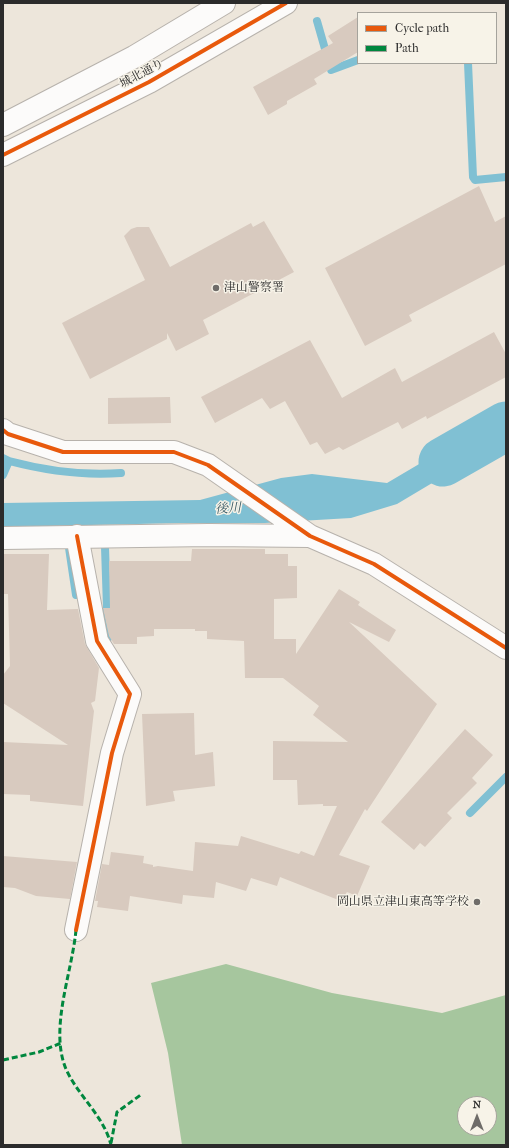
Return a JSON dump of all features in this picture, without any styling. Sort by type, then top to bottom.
[{"type":"street","name":"城北通り","points":[[3,125],[134,57],[224,3]]},
{"type":"street","name":"城北通り","points":[[3,155],[149,82],[286,3]]},
{"type":"street","points":[[3,430],[8,434],[63,452],[174,452],[208,465],[310,536],[374,564],[506,648]]},
{"type":"street","points":[[3,538],[208,535],[310,536]]},
{"type":"street","points":[[76,930],[112,752],[130,694],[97,641],[77,536]]},
{"type":"green space","points":[[226,964],[332,993],[442,1013],[506,995],[506,1145],[182,1145],[168,1053],[151,983]]},
{"type":"water","points":[[497,418],[506,439],[397,504],[351,518],[265,523],[181,523],[3,527],[3,503],[200,500],[281,478],[312,474],[387,483]]},
{"type":"building","points":[[357,18],[357,53],[314,79],[317,84],[287,101],[287,104],[268,115],[253,87],[333,43],[328,36]]},
{"type":"building","points":[[479,186],[495,222],[506,216],[506,264],[409,315],[412,321],[365,346],[325,268]]},
{"type":"building","points":[[264,221],[294,272],[203,320],[209,334],[176,351],[167,333],[167,339],[90,379],[62,323],[145,280],[124,236],[131,229],[137,227],[149,227],[170,267],[251,223],[253,227]]},
{"type":"building","points":[[494,332],[506,354],[506,377],[427,419],[426,416],[402,429],[398,422],[343,450],[339,447],[325,454],[317,442],[310,445],[285,401],[270,409],[262,398],[215,423],[201,397],[310,340],[342,398],[395,368],[402,382]]},
{"type":"building","points":[[170,397],[171,423],[108,424],[108,398]]},
{"type":"building","points":[[192,549],[265,549],[265,554],[288,554],[288,566],[297,566],[297,598],[274,599],[274,639],[296,639],[296,654],[339,589],[360,602],[358,605],[396,630],[389,642],[349,622],[437,704],[367,811],[365,809],[339,855],[370,866],[357,896],[347,892],[341,901],[280,877],[277,886],[251,878],[246,891],[216,882],[214,898],[183,895],[182,904],[130,896],[128,911],[97,907],[98,901],[95,901],[102,864],[109,865],[111,852],[144,856],[143,863],[153,865],[153,867],[158,866],[193,871],[195,842],[238,846],[241,836],[299,854],[301,851],[314,856],[337,806],[323,806],[323,804],[298,805],[297,780],[273,780],[273,741],[348,742],[313,715],[319,706],[283,678],[245,678],[244,641],[207,639],[207,631],[195,631],[195,629],[154,629],[154,636],[137,637],[137,644],[114,644],[109,636],[103,608],[110,608],[109,561],[191,561]]},
{"type":"building","points":[[3,554],[49,554],[47,610],[78,609],[85,644],[99,668],[95,701],[91,703],[94,711],[83,806],[30,801],[30,795],[3,794],[3,742],[68,745],[3,703],[3,675],[10,666],[8,594],[3,594]]},
{"type":"building","points":[[194,713],[195,755],[213,752],[215,786],[173,791],[175,801],[146,806],[142,714]]},
{"type":"building","points":[[465,729],[493,755],[472,778],[477,783],[447,813],[452,818],[425,847],[420,843],[414,850],[381,822]]},
{"type":"building","points":[[3,856],[77,862],[70,899],[36,896],[15,888],[3,887]]},
{"type":"waterway","points":[[317,21],[331,70],[357,60]]},
{"type":"waterway","points":[[468,64],[473,177],[475,180],[506,177]]},
{"type":"waterway","name":"後川","points":[[443,462],[506,426]]},
{"type":"waterway","points":[[3,458],[23,465],[65,472],[92,474],[121,473]]},
{"type":"waterway","points":[[3,475],[9,461]]},
{"type":"waterway","points":[[105,547],[108,638]]},
{"type":"waterway","points":[[69,548],[76,595]]},
{"type":"waterway","points":[[470,813],[506,777]]},
{"type":"marked path","points":[[76,930],[63,1001],[60,1036],[61,1053],[71,1079],[97,1115],[108,1135],[111,1145]]},
{"type":"marked path","points":[[3,1060],[39,1052],[61,1043]]},
{"type":"marked path","points":[[111,1143],[117,1112],[142,1094]]},
{"type":"cycle path","points":[[3,155],[149,82],[286,3]]},
{"type":"cycle path","points":[[3,430],[8,434],[63,452],[174,452],[208,465],[310,536],[374,564],[506,648]]},
{"type":"cycle path","points":[[76,930],[112,753],[130,694],[97,641],[77,536]]},
{"type":"place","name":"津山警察署","points":[[216,288]]},
{"type":"place","name":"岡山県立津山東高等学校","points":[[477,902]]}]
